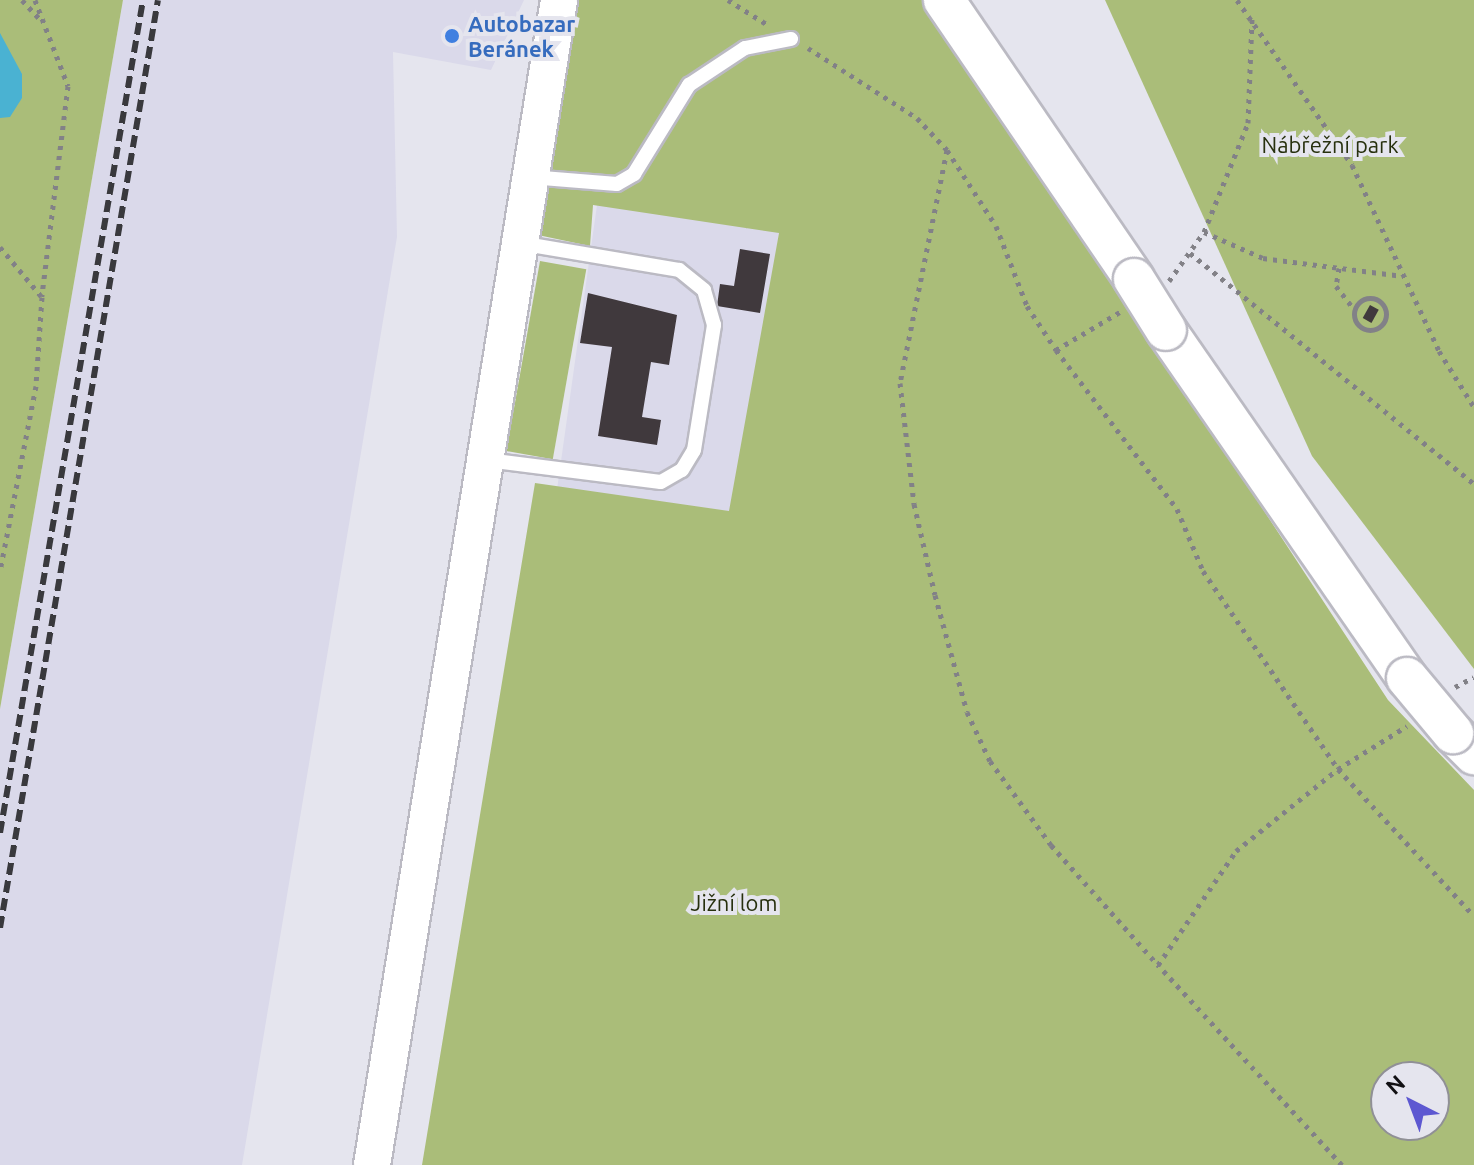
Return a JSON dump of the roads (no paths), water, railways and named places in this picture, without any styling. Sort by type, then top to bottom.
[{"type":"main road","points":[[944,0],[1129,295],[1166,330],[1407,678],[1464,744]]},
{"type":"street","points":[[372,1165],[559,0]]},
{"type":"lane","points":[[530,177],[617,184],[634,174],[689,85],[745,48],[791,39]]},
{"type":"lane","points":[[483,460],[661,482],[682,470],[694,450],[714,325],[704,290],[679,270],[520,243]]},
{"type":"water","points":[[0,33],[22,74],[22,98],[10,117],[0,118]]},
{"type":"railway","points":[[0,833],[143,0]]},
{"type":"railway","points":[[0,928],[158,0]]},
{"type":"place","name":"Autobazar Beránek","points":[[452,36]]},
{"type":"park label","name":"Nábřežní park","points":[[1330,145]]},
{"type":"park label","name":"Jižní lom","points":[[734,903]]}]
